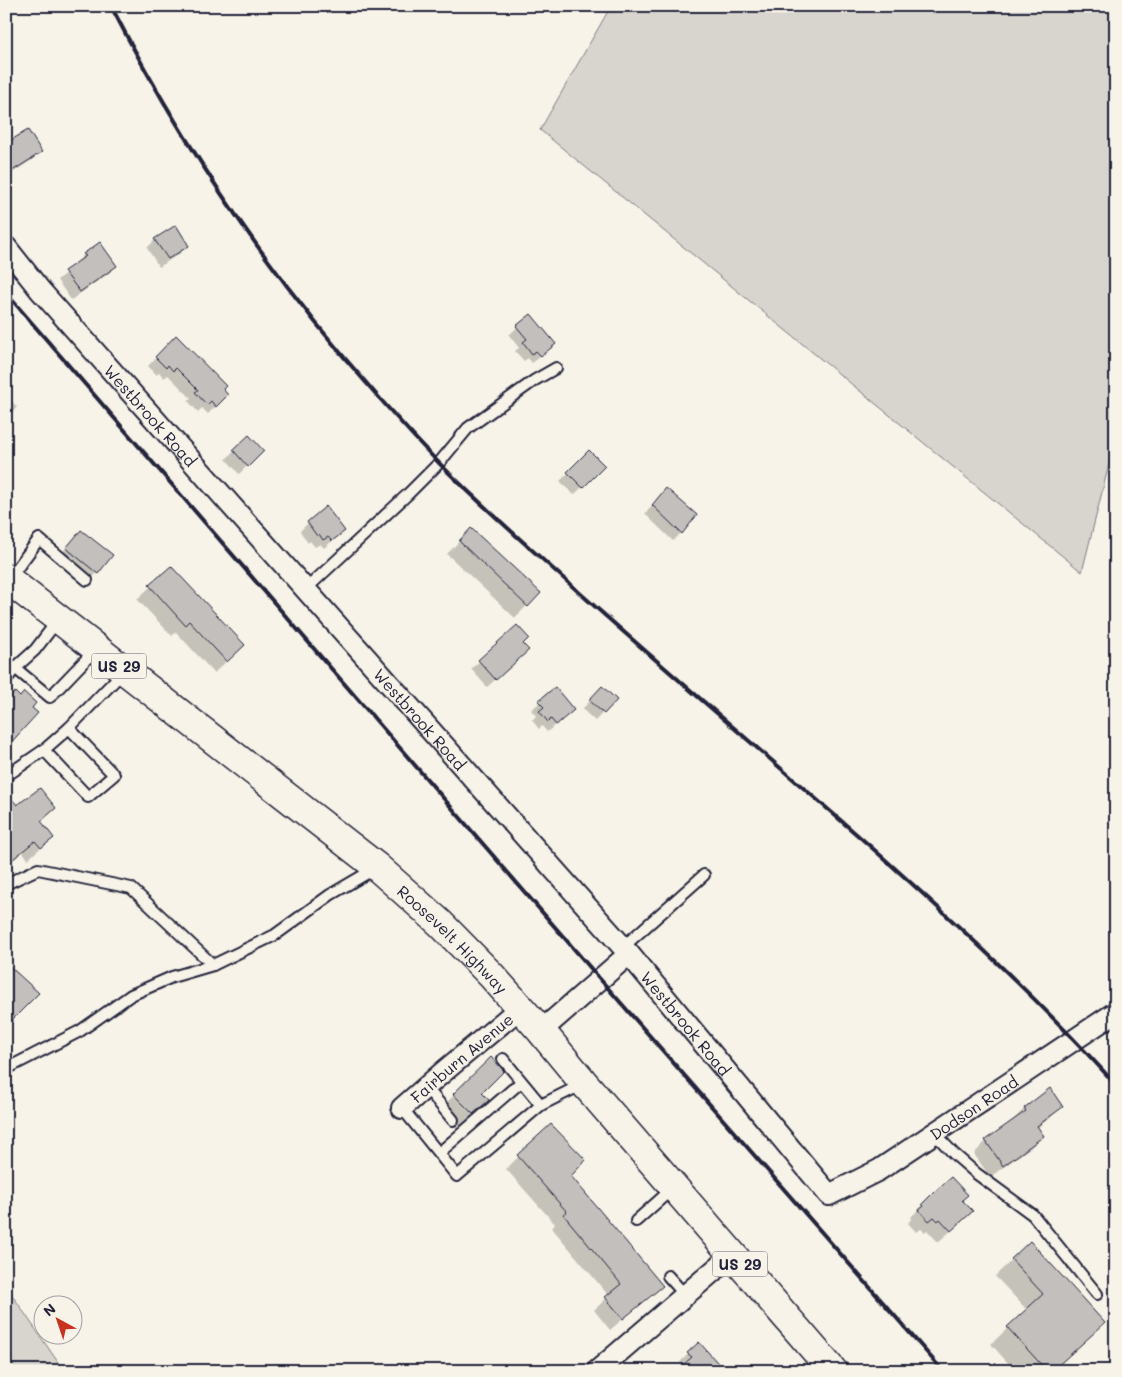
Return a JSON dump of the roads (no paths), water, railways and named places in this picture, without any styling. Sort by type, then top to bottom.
[{"type":"main road","name":"Roosevelt Highway","points":[[7,579],[377,867],[440,923],[492,976],[541,1031],[833,1371]]},
{"type":"street","name":"Westbrook Road","points":[[6,248],[40,290],[626,951],[828,1195]]},
{"type":"street","points":[[541,1031],[626,951]]},
{"type":"street","name":"Fairburn Avenue","points":[[402,1108],[520,1008]]},
{"type":"street","name":"Dodson Road","points":[[828,1195],[879,1170],[1116,1012]]},
{"type":"street","points":[[597,1371],[732,1255]]},
{"type":"lane","points":[[306,589],[408,495],[439,463],[468,428],[535,380],[556,368]]},
{"type":"lane","points":[[7,579],[39,538],[88,580]]},
{"type":"lane","points":[[6,680],[15,668],[35,650],[59,619]]},
{"type":"lane","points":[[15,668],[50,697],[97,648]]},
{"type":"lane","points":[[6,776],[44,750],[69,728],[125,670]]},
{"type":"lane","points":[[44,750],[88,797],[114,776],[69,728]]},
{"type":"lane","points":[[6,1069],[80,1031],[131,995],[172,977],[213,965],[275,935],[330,895],[377,867]]},
{"type":"lane","points":[[6,884],[38,869],[131,888],[213,965]]},
{"type":"lane","points":[[626,951],[704,875]]},
{"type":"lane","points":[[503,1059],[541,1105]]},
{"type":"lane","points":[[439,1152],[521,1082]]},
{"type":"lane","points":[[402,1108],[439,1152],[456,1176],[541,1105],[584,1083]]},
{"type":"lane","points":[[426,1087],[453,1120]]},
{"type":"lane","points":[[934,1133],[977,1174],[1033,1215],[1097,1294]]},
{"type":"lane","points":[[636,1221],[674,1188]]},
{"type":"lane","points":[[668,1276],[685,1295]]},
{"type":"railway","points":[[111,6],[168,109],[231,208],[265,256],[337,349],[441,465],[646,652],[933,903],[1027,992],[1116,1085]]},
{"type":"railway","points":[[6,293],[600,979],[943,1371]]}]
